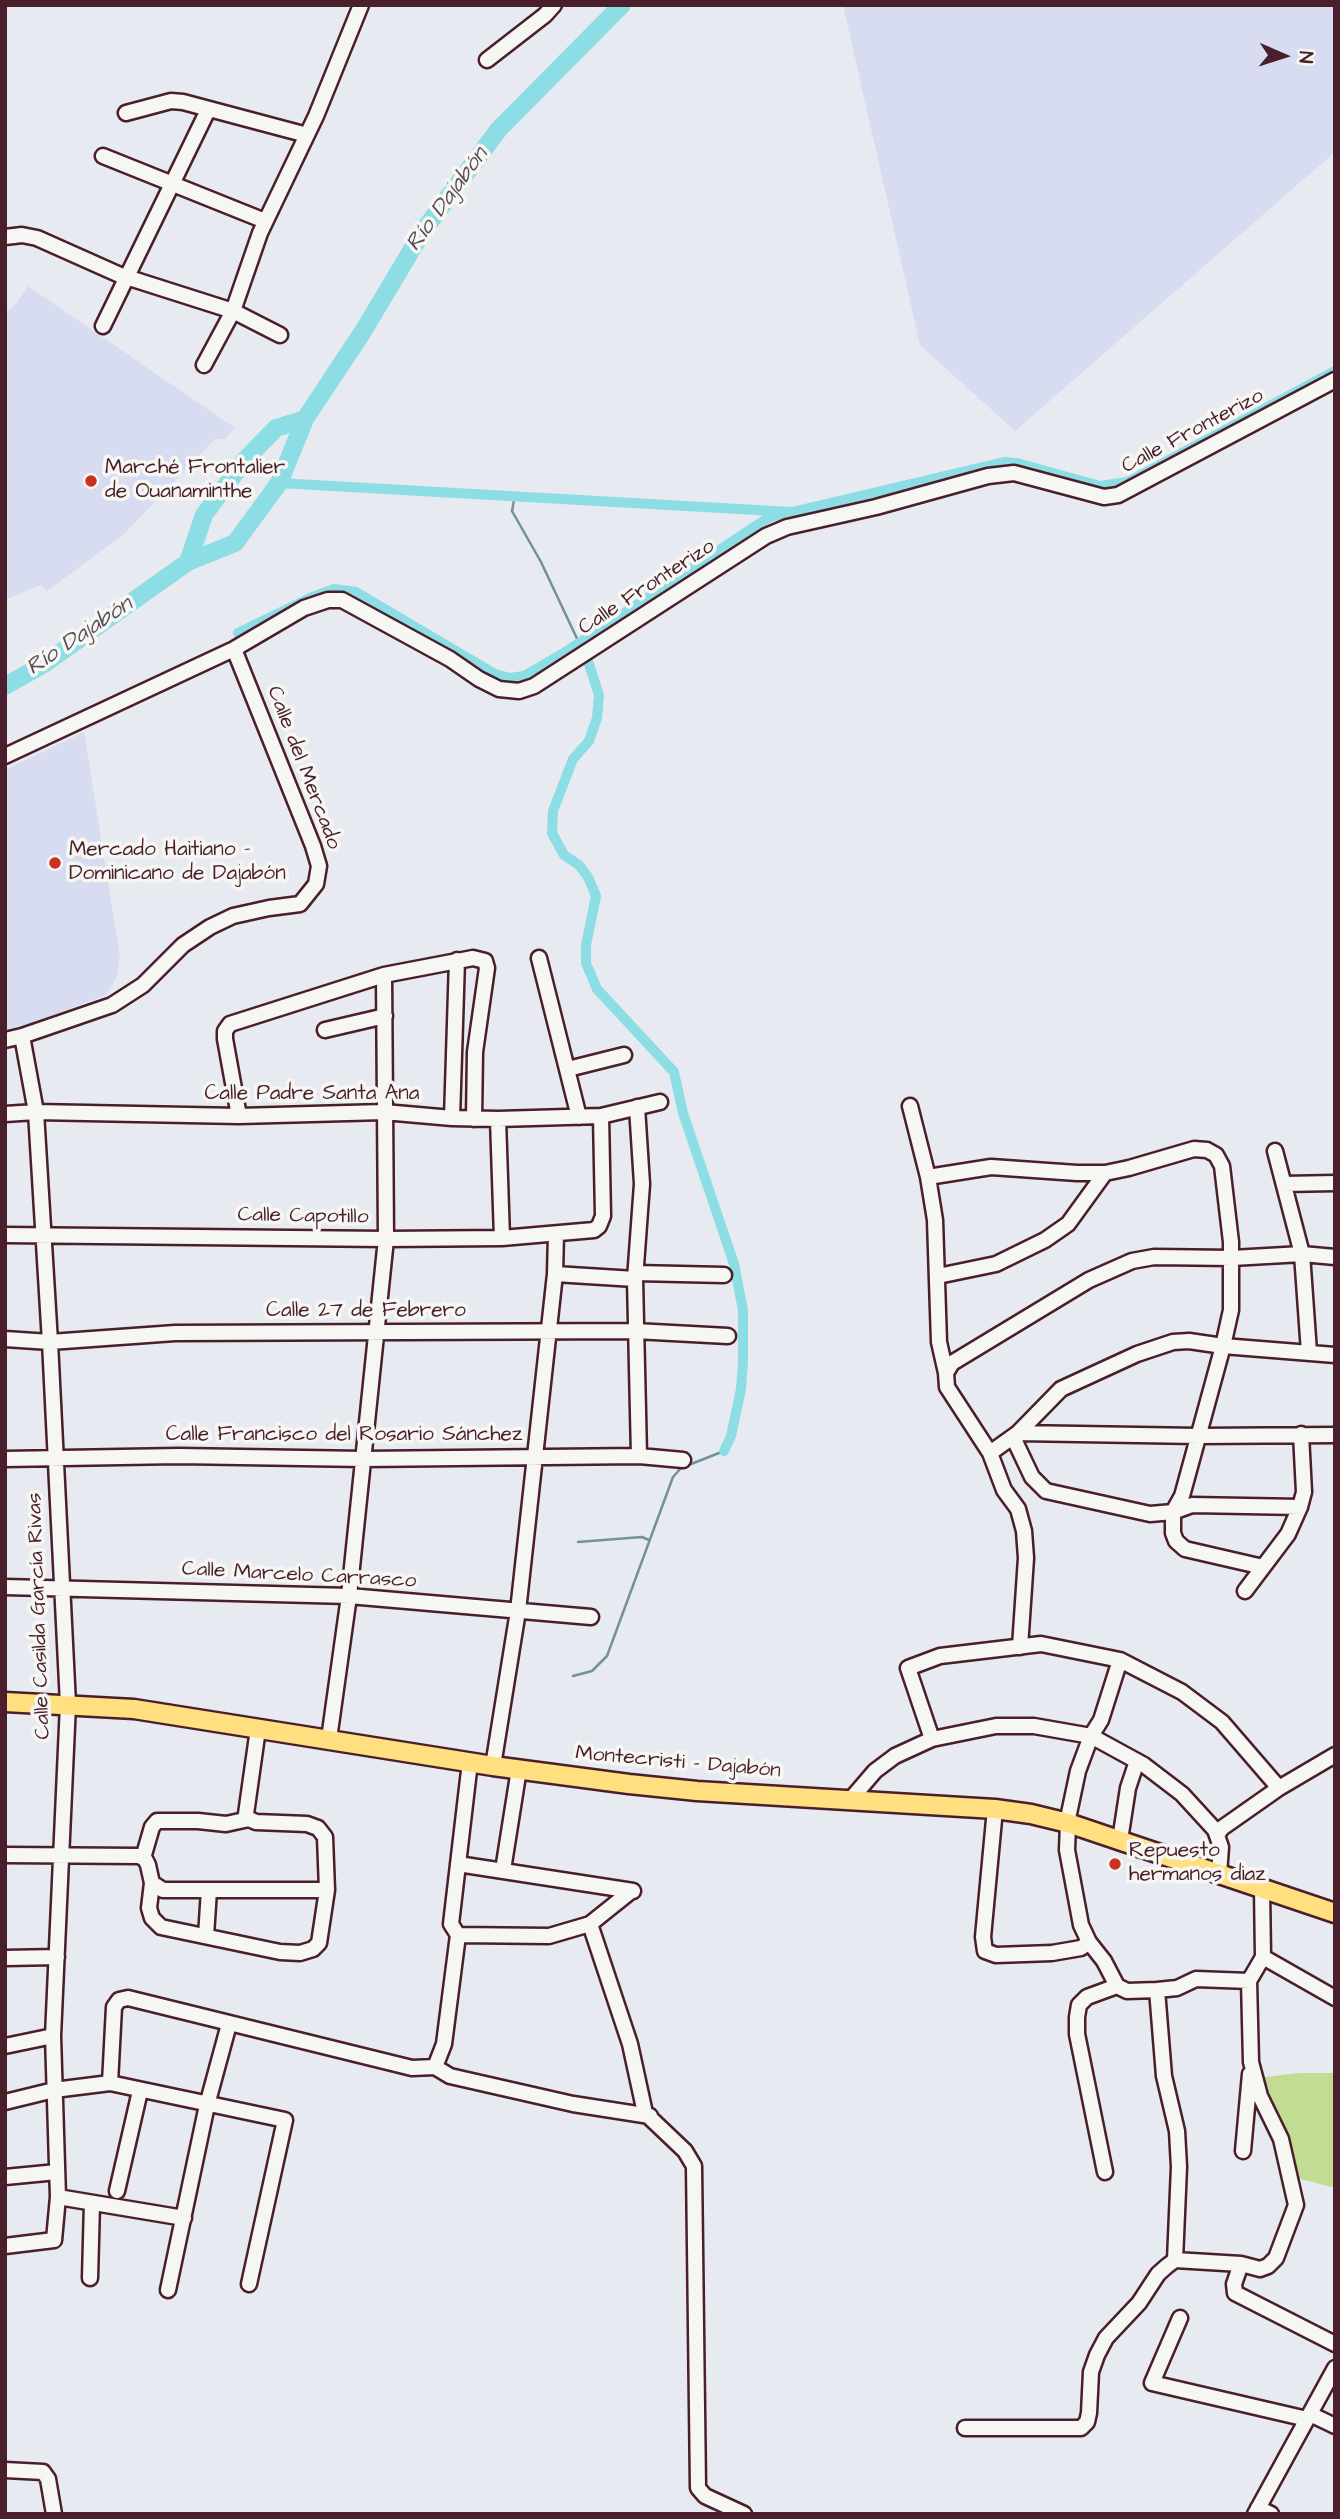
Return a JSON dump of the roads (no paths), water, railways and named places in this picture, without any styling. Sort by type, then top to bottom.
[{"type":"main road","name":"Montecristi - Dajabón","points":[[5,1702],[134,1709],[493,1766],[697,1791],[995,1809],[1031,1814],[1120,1840],[1335,1913]]},
{"type":"street","points":[[204,365],[233,311],[265,221],[307,135],[361,5]]},
{"type":"street","points":[[486,60],[545,15],[554,5]]},
{"type":"street","points":[[126,113],[171,101],[307,135]]},
{"type":"street","points":[[103,326],[208,110]]},
{"type":"street","points":[[103,156],[265,221]]},
{"type":"street","points":[[5,237],[22,235],[37,238],[128,277],[233,311],[280,335]]},
{"type":"street","name":"Calle Fronterizo","points":[[5,756],[234,649],[303,608],[328,600],[342,600],[499,689],[519,691],[534,686],[766,536],[786,527],[876,507],[988,476],[1014,473],[1104,497],[1118,495],[1335,380]]},
{"type":"street","name":"Calle del Mercado","points":[[5,1040],[112,1005],[143,985],[183,945],[209,927],[233,916],[300,904],[316,884],[319,866],[313,846],[234,649]]},
{"type":"street","points":[[239,1116],[225,1039],[225,1031],[230,1024],[384,975],[480,958],[485,961],[487,968],[474,1060],[474,1119]]},
{"type":"street","points":[[539,958],[579,1117]]},
{"type":"street","points":[[452,1118],[457,960]]},
{"type":"street","points":[[329,1740],[349,1596],[386,1239],[384,975]]},
{"type":"street","points":[[325,1030],[385,1016]]},
{"type":"street","name":"Calle Casilda García Rivas","points":[[5,2246],[54,2239],[58,2197],[53,2036],[68,1704],[36,1112],[22,1036]]},
{"type":"street","points":[[568,1069],[624,1055]]},
{"type":"street","name":"Calle Padre Santa Ana","points":[[5,1114],[36,1112],[239,1116],[384,1112],[498,1119],[601,1116],[660,1102]]},
{"type":"street","points":[[910,1106],[928,1177],[934,1220],[939,1342],[947,1387],[990,1453],[1004,1490],[1018,1509],[1024,1531],[1026,1558],[1020,1647]]},
{"type":"street","points":[[637,1107],[642,1184],[635,1276],[639,1456]]},
{"type":"street","name":"Calle Capotillo","points":[[5,1235],[386,1239],[502,1238],[594,1230],[600,1226],[603,1216],[601,1116]]},
{"type":"street","points":[[498,1119],[502,1238]]},
{"type":"street","points":[[928,1177],[991,1167],[1077,1174],[1105,1172],[1129,1168],[1194,1149],[1207,1150],[1216,1155],[1222,1166],[1232,1258],[1231,1310],[1182,1496],[1173,1512],[1173,1533],[1176,1541],[1185,1549],[1263,1567]]},
{"type":"street","points":[[1275,1151],[1302,1254],[1309,1352]]},
{"type":"street","points":[[938,1276],[996,1265],[1045,1240],[1068,1224],[1084,1206],[1105,1172]]},
{"type":"street","points":[[1284,1184],[1335,1183]]},
{"type":"street","points":[[493,1766],[518,1611],[555,1274],[556,1234]]},
{"type":"street","points":[[946,1373],[951,1363],[1089,1280],[1132,1261],[1154,1256],[1232,1258],[1302,1254],[1335,1257]]},
{"type":"street","points":[[555,1274],[724,1275]]},
{"type":"street","name":"Calle 27 de Febrero","points":[[5,1339],[50,1342],[175,1333],[378,1332],[635,1331],[728,1336]]},
{"type":"street","points":[[990,1453],[1015,1435],[1061,1389],[1137,1354],[1173,1342],[1189,1341],[1335,1354]]},
{"type":"street","points":[[1245,1591],[1287,1534],[1300,1507],[1304,1492],[1301,1434]]},
{"type":"street","points":[[1015,1435],[1335,1435]]},
{"type":"street","points":[[1015,1435],[1032,1477],[1046,1490],[1150,1514],[1173,1512],[1192,1505],[1300,1507]]},
{"type":"street","name":"Calle Francisco del Rosario Sánchez","points":[[5,1459],[179,1456],[364,1459],[639,1456],[683,1460]]},
{"type":"street","name":"Calle Marcelo Carrasco","points":[[5,1587],[349,1596],[591,1617]]},
{"type":"street","points":[[932,1739],[908,1668],[940,1656],[1041,1644],[1120,1660],[1182,1692],[1222,1722],[1279,1788]]},
{"type":"street","points":[[1120,1660],[1101,1720],[1091,1736],[1078,1771],[1067,1823],[1067,1850],[1081,1925],[1117,1986],[1127,1991],[1177,1988],[1196,1979],[1249,1981]]},
{"type":"street","points":[[851,1800],[876,1771],[895,1756],[932,1739],[996,1726],[1034,1726],[1091,1736],[1137,1761],[1182,1794],[1215,1830],[1221,1847],[1219,1874]]},
{"type":"street","points":[[249,1819],[246,1809],[258,1729]]},
{"type":"street","points":[[1217,1835],[1222,1828],[1279,1788],[1335,1755]]},
{"type":"street","points":[[1120,1840],[1128,1788],[1137,1761]]},
{"type":"street","points":[[435,2067],[444,2044],[458,1935],[450,1924],[470,1762]]},
{"type":"street","points":[[503,1870],[519,1769]]},
{"type":"street","points":[[995,1809],[983,1937],[985,1951],[996,1955],[1052,1953],[1082,1948],[1089,1942]]},
{"type":"street","points":[[5,1855],[139,1856],[144,1858],[148,1865],[152,1883],[149,1899],[152,1918],[161,1927],[280,1952],[300,1953],[313,1949],[319,1943],[327,1889],[325,1837],[318,1828],[307,1824],[256,1822],[249,1819],[226,1824],[157,1821],[152,1827],[144,1858]]},
{"type":"street","points":[[458,1864],[634,1891],[590,1924],[549,1936],[458,1935]]},
{"type":"street","points":[[152,1883],[163,1890],[327,1889]]},
{"type":"street","points":[[1243,2151],[1251,2062],[1249,1981],[1263,1957],[1262,1888]]},
{"type":"street","points":[[206,1936],[209,1890]]},
{"type":"street","points":[[590,1924],[627,2034],[645,2113],[685,2151],[694,2166],[698,2488],[705,2496],[744,2514]]},
{"type":"street","points":[[5,1958],[57,1957]]},
{"type":"street","points":[[1263,1957],[1335,1998]]},
{"type":"street","points":[[1105,2172],[1077,2034],[1077,2017],[1079,2006],[1087,1997],[1117,1986]]},
{"type":"street","points":[[1157,1990],[1164,2076],[1177,2131],[1175,2260]]},
{"type":"street","points":[[110,2083],[114,2007],[119,2000],[128,1998],[412,2068],[435,2067],[450,2076],[573,2104],[650,2116]]},
{"type":"street","points":[[168,2290],[207,2105],[229,2024]]},
{"type":"street","points":[[5,2046],[53,2036]]},
{"type":"street","points":[[965,2427],[1081,2428],[1087,2422],[1089,2413],[1091,2372],[1106,2338],[1139,2303],[1158,2274],[1175,2260],[1241,2264],[1260,2269],[1276,2258],[1296,2205],[1281,2139],[1260,2096],[1251,2062]]},
{"type":"street","points":[[5,2102],[54,2090],[110,2083],[285,2120],[250,2284]]},
{"type":"street","points":[[117,2192],[140,2091]]},
{"type":"street","points":[[5,2177],[57,2172]]},
{"type":"street","points":[[58,2197],[184,2218]]},
{"type":"street","points":[[90,2278],[92,2203]]},
{"type":"street","points":[[1241,2264],[1234,2284],[1235,2292],[1335,2344]]},
{"type":"street","points":[[1180,2318],[1152,2383],[1308,2416],[1335,2427]]},
{"type":"street","points":[[1261,2512],[1335,2368]]},
{"type":"street","points":[[5,2470],[43,2472],[48,2479],[54,2514]]},
{"type":"waterway","name":"Río Dajabón","points":[[5,686],[44,664],[188,562],[235,543],[279,483],[305,419],[362,333],[423,231],[499,129],[622,5]]},
{"type":"waterway","points":[[279,483],[792,512],[1004,462],[1017,463],[1100,486],[1128,482],[1335,371]]},
{"type":"waterway","name":"Río Dajabón","points":[[188,562],[204,515],[244,461],[276,428],[305,419]]},
{"type":"waterway","points":[[515,495],[512,511],[541,562],[580,645]]},
{"type":"waterway","points":[[238,633],[334,589],[356,592],[495,674],[510,678],[524,676],[567,651],[768,518],[782,514]]},
{"type":"waterway","points":[[588,661],[599,695],[597,718],[589,741],[573,759],[553,811],[552,833],[564,855],[579,865],[588,877],[596,896],[586,945],[586,963],[597,989],[674,1072],[683,1113],[734,1264],[743,1310],[743,1362],[741,1389],[731,1436],[724,1451]]},
{"type":"waterway","points":[[573,1676],[592,1671],[607,1656],[673,1477],[681,1468],[724,1451]]},
{"type":"waterway","points":[[578,1542],[642,1537],[649,1540]]},
{"type":"place","name":"Marché Frontalier de Ouanaminthe","points":[[91,481]]},
{"type":"place","name":"Mercado Haitiano - Dominicano de Dajabón","points":[[55,863]]},
{"type":"place","name":"Repuesto hermanos diaz","points":[[1115,1864]]}]
